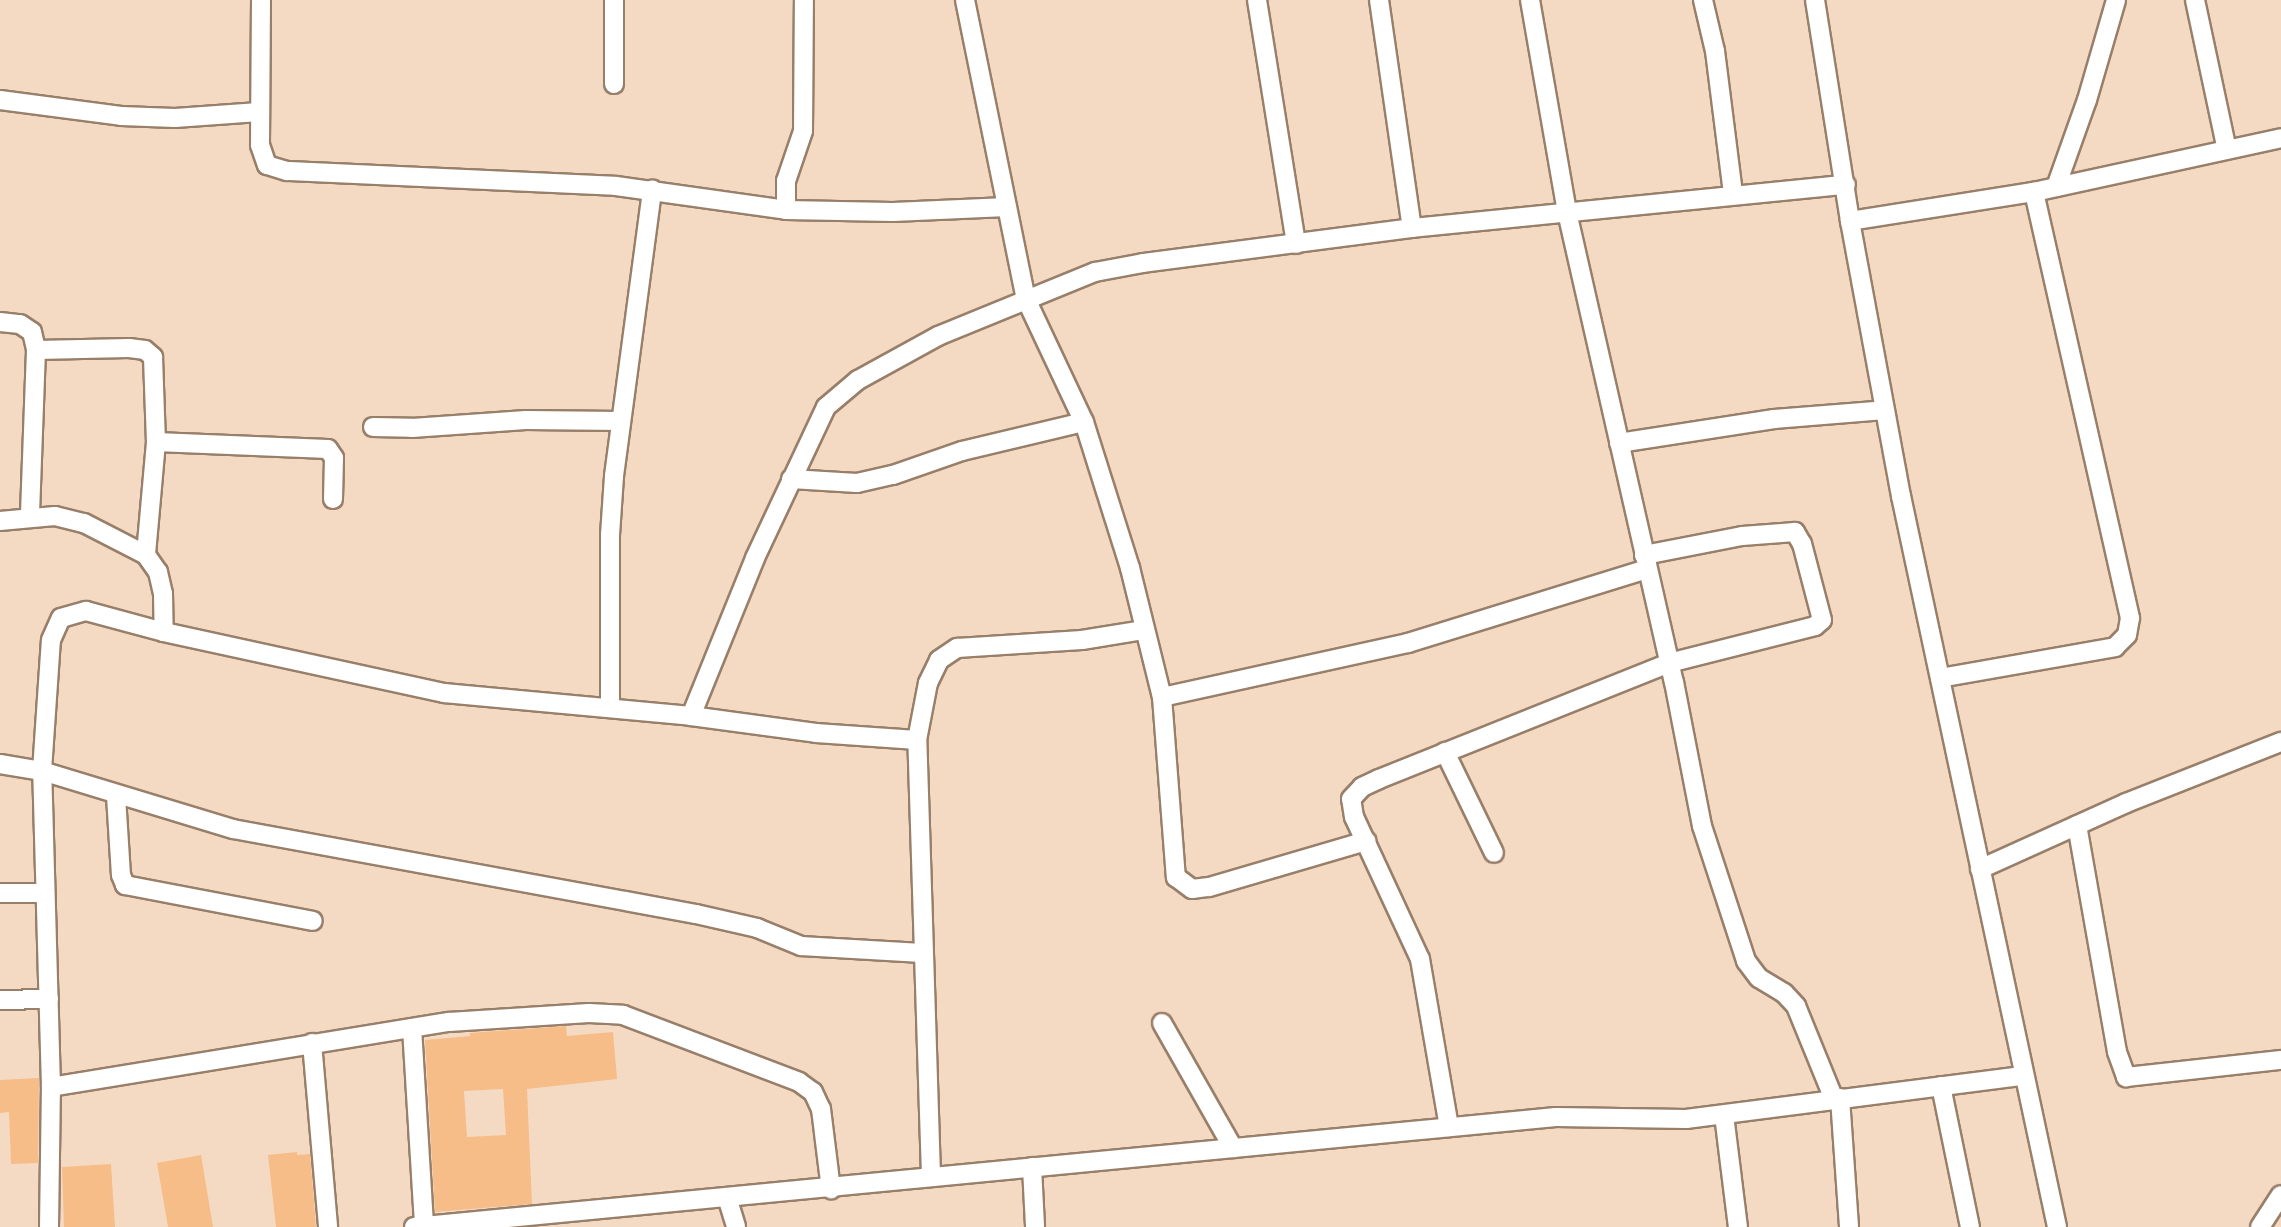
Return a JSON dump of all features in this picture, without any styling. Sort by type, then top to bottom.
[{"type":"street","points":[[261,0],[260,145],[267,165],[287,171],[652,190],[786,210],[893,212],[1007,207]]},
{"type":"street","points":[[614,0],[614,84]]},
{"type":"street","points":[[786,210],[786,181],[803,131],[804,0]]},
{"type":"street","points":[[965,0],[1026,299],[1084,422],[1114,511],[1162,697],[1172,862],[1176,877],[1183,885],[1209,887],[1366,841]]},
{"type":"street","points":[[1257,0],[1296,244]]},
{"type":"street","points":[[1379,0],[1412,228]]},
{"type":"street","points":[[1530,0],[1567,212],[1669,663],[1702,826],[1746,961],[1759,978],[1784,993],[1796,1006],[1837,1099],[1849,1227]]},
{"type":"street","points":[[1703,0],[1715,51],[1733,194]]},
{"type":"street","points":[[1815,0],[1850,221],[1885,410],[2057,1227]]},
{"type":"street","points":[[2056,187],[2087,100],[2116,0]]},
{"type":"street","points":[[2195,0],[2227,150]]},
{"type":"street","points":[[0,100],[121,116],[175,118],[259,112]]},
{"type":"street","points":[[1850,221],[2034,192],[2281,138]]},
{"type":"street","points":[[691,716],[755,558],[826,407],[842,391],[938,336],[1095,272],[1412,228],[1846,185]]},
{"type":"street","points":[[610,707],[610,535],[621,421],[652,190]]},
{"type":"street","points":[[1940,678],[2115,647],[2127,635],[2130,618],[2034,192]]},
{"type":"street","points":[[0,322],[20,324],[32,332],[36,350],[30,517]]},
{"type":"street","points":[[36,350],[145,350],[153,357],[156,442],[146,555]]},
{"type":"street","points":[[1619,443],[1774,419],[1885,410]]},
{"type":"street","points":[[373,427],[412,428],[526,420],[621,421]]},
{"type":"street","points":[[791,479],[857,483],[893,475],[962,451],[1084,422]]},
{"type":"street","points":[[156,442],[328,449],[334,458],[333,499]]},
{"type":"street","points":[[0,521],[55,516],[84,523],[146,555],[158,572],[163,593],[164,632]]},
{"type":"street","points":[[1162,697],[1408,643],[1646,562],[1742,536],[1795,532],[1802,544],[1823,614],[1815,626],[1669,663],[1379,779],[1355,793],[1352,808],[1420,959],[1449,1127]]},
{"type":"street","points":[[49,1227],[51,1087],[42,771],[51,640],[61,618],[86,611],[164,632],[444,693],[610,707],[816,733],[917,740]]},
{"type":"street","points":[[931,1176],[917,740],[928,683],[939,660],[957,648],[1082,640],[1144,630]]},
{"type":"street","points":[[1980,869],[2077,825],[2281,742]]},
{"type":"street","points":[[1445,752],[1494,853]]},
{"type":"street","points":[[0,764],[42,771],[116,796],[233,829],[736,922],[801,946],[922,953]]},
{"type":"street","points":[[116,796],[121,875],[125,885],[313,921]]},
{"type":"street","points":[[2077,825],[2117,1052],[2126,1077],[2281,1060]]},
{"type":"street","points":[[0,893],[45,893]]},
{"type":"street","points":[[0,1000],[49,999]]},
{"type":"street","points":[[51,1087],[412,1028],[558,1015],[623,1015],[799,1082],[813,1092],[821,1109],[831,1189]]},
{"type":"street","points":[[1162,1023],[1233,1148]]},
{"type":"street","points":[[412,1028],[419,1226],[589,1218],[727,1197],[1556,1117],[1686,1119],[2024,1076]]},
{"type":"street","points":[[312,1043],[328,1227]]},
{"type":"street","points":[[1941,1086],[1970,1227]]},
{"type":"street","points":[[1724,1115],[1738,1227]]},
{"type":"street","points":[[1032,1167],[1035,1227]]},
{"type":"street","points":[[2260,1227],[2281,1195]]},
{"type":"street","points":[[727,1197],[736,1227]]},
{"type":"building","points":[[566,1026],[567,1036],[613,1032],[617,1079],[527,1089],[532,1204],[435,1212],[425,1040],[470,1036],[470,1033]],"holes":[[[503,1089],[506,1135],[467,1137],[464,1091]]]},
{"type":"building","points":[[39,1078],[38,1163],[11,1164],[9,1112],[0,1113],[0,1080]]},
{"type":"building","points":[[297,1152],[297,1155],[310,1154],[316,1227],[276,1227],[268,1155]]},
{"type":"building","points":[[201,1155],[213,1227],[168,1227],[157,1163]]},
{"type":"building","points":[[111,1164],[115,1227],[64,1227],[62,1167]]}]
